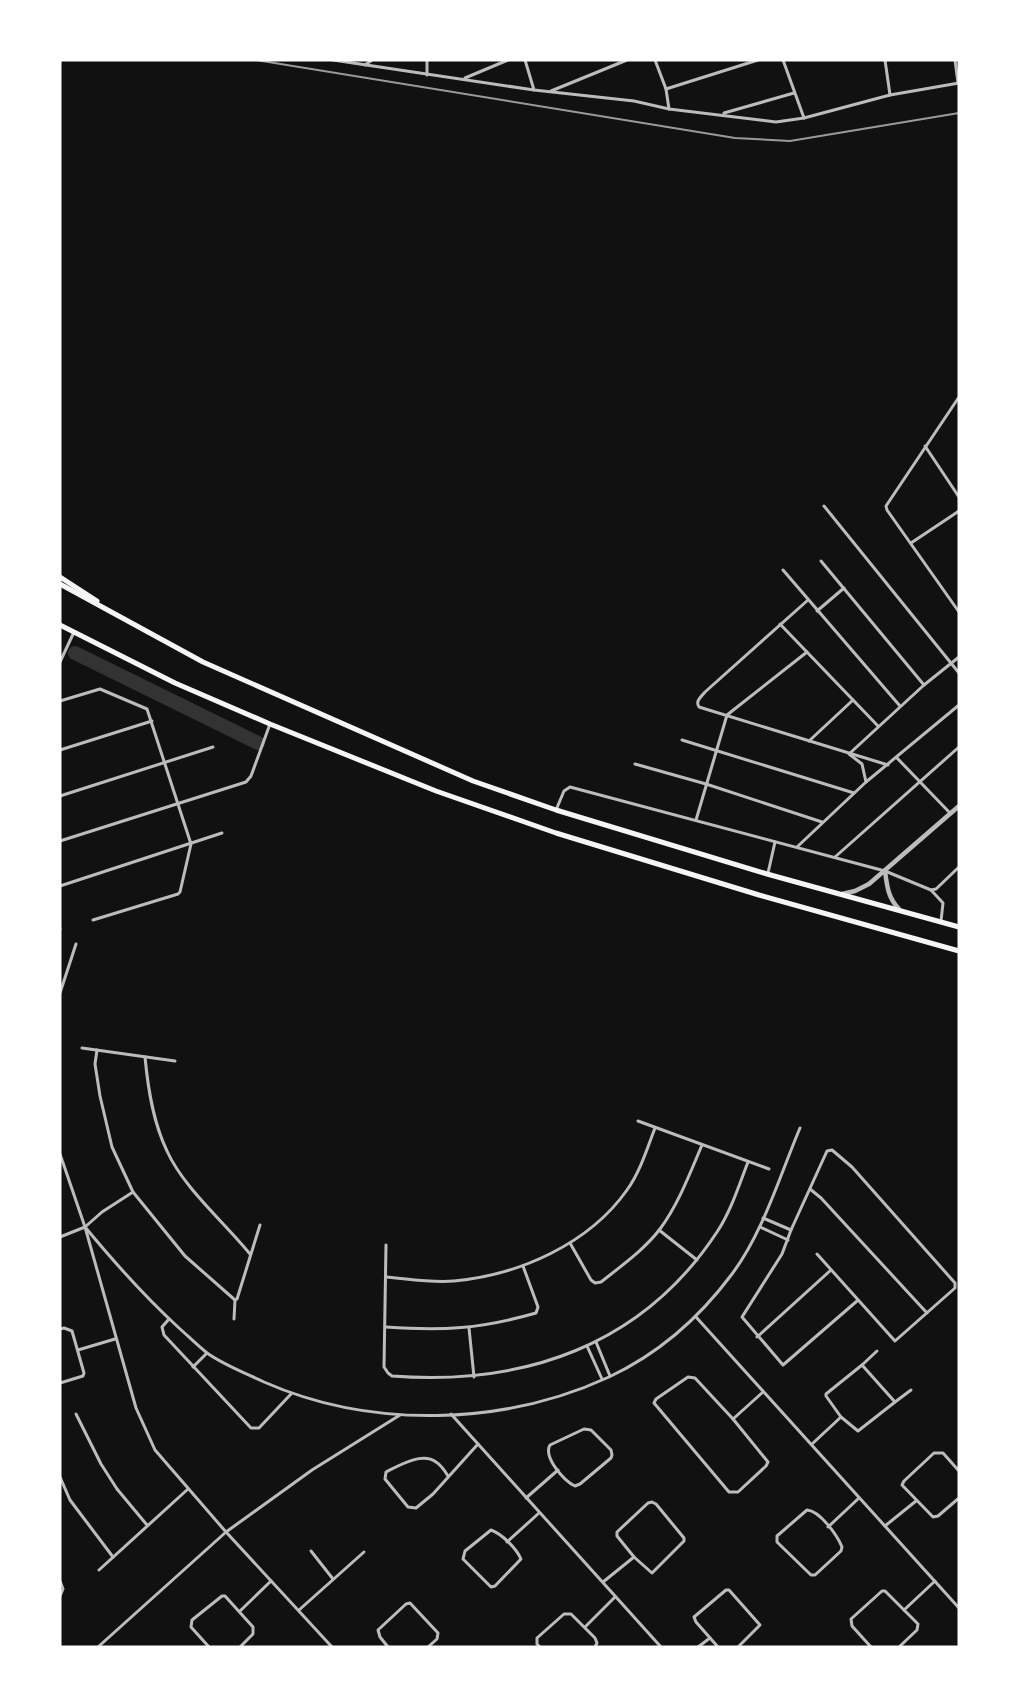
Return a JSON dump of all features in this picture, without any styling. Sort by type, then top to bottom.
[{"type":"highway","points":[[60,578],[144,631]]},
{"type":"highway","points":[[60,584],[203,662],[435,765],[556,810],[767,874],[959,927]]},
{"type":"highway","points":[[60,625],[175,683],[436,791],[556,833],[759,895],[959,951]]},
{"type":"street","points":[[333,60],[534,90],[634,101],[669,109],[776,122],[804,118],[890,95],[958,83],[955,60]]},
{"type":"street","points":[[365,65],[372,60]]},
{"type":"street","points":[[426,60],[427,75]]},
{"type":"street","points":[[464,78],[508,60]]},
{"type":"street","points":[[525,60],[534,90]]},
{"type":"street","points":[[550,91],[627,60]]},
{"type":"street","points":[[655,60],[666,89],[669,109]]},
{"type":"street","points":[[666,89],[758,60]]},
{"type":"street","points":[[783,60],[804,118]]},
{"type":"street","points":[[885,60],[890,95]]},
{"type":"street","points":[[723,114],[747,105],[794,93]]},
{"type":"street","points":[[959,397],[886,506],[886,510],[959,612]]},
{"type":"street","points":[[925,446],[959,497]]},
{"type":"street","points":[[824,507],[959,673]]},
{"type":"street","points":[[911,543],[959,511]]},
{"type":"street","points":[[821,561],[924,685]]},
{"type":"street","points":[[783,570],[900,706]]},
{"type":"street","points":[[817,611],[844,588]]},
{"type":"street","points":[[808,600],[698,701],[699,707],[888,765]]},
{"type":"street","points":[[780,624],[878,726]]},
{"type":"street","points":[[60,662],[74,632]]},
{"type":"street","points":[[696,820],[727,715],[807,652]]},
{"type":"street","points":[[849,754],[900,706],[959,657]]},
{"type":"street","points":[[60,701],[100,689],[147,709],[191,844],[178,894],[93,920]]},
{"type":"street","points":[[809,741],[853,700]]},
{"type":"street","points":[[797,847],[866,782],[959,705]]},
{"type":"street","points":[[60,750],[152,720]]},
{"type":"street","points":[[60,841],[246,782],[251,776],[270,724]]},
{"type":"street","points":[[682,740],[854,793]]},
{"type":"street","points":[[60,796],[213,747]]},
{"type":"street","points":[[835,857],[959,747]]},
{"type":"street","points":[[849,754],[862,764],[866,782]]},
{"type":"street","points":[[897,758],[950,813]]},
{"type":"street","points":[[635,764],[706,784],[823,822]]},
{"type":"street","points":[[556,810],[564,791],[570,787],[885,871],[931,890],[943,903],[941,921]]},
{"type":"street","points":[[842,894],[869,884],[959,806]]},
{"type":"street","points":[[60,886],[222,833]]},
{"type":"street","points":[[767,874],[775,842]]},
{"type":"street","points":[[931,890],[936,889],[959,867]]},
{"type":"street","points":[[885,871],[892,902],[899,909]]},
{"type":"street","points":[[60,993],[76,944]]},
{"type":"street","points":[[82,1048],[145,1058],[175,1060]]},
{"type":"street","points":[[97,1050],[96,1064],[100,1096],[112,1148],[133,1192],[185,1256],[235,1300]]},
{"type":"street","points":[[145,1058],[153,1111],[167,1153],[178,1170],[250,1254]]},
{"type":"street","points":[[638,1121],[769,1169]]},
{"type":"street","points":[[386,1277],[422,1281],[453,1281],[482,1277],[523,1266],[570,1243],[603,1218],[627,1190],[656,1128]]},
{"type":"street","points":[[85,1227],[169,1318],[207,1353],[291,1394],[363,1411],[402,1414],[494,1411],[558,1396],[610,1376],[660,1347],[696,1317],[733,1273],[760,1227],[800,1128]]},
{"type":"street","points":[[570,1243],[591,1280],[596,1283],[601,1282],[632,1257],[659,1230],[679,1198],[702,1145]]},
{"type":"street","points":[[817,1254],[895,1341],[955,1288],[954,1283],[832,1150],[827,1151],[782,1254],[742,1315],[742,1319],[781,1365],[785,1365],[857,1301]]},
{"type":"street","points":[[60,1154],[85,1227],[136,1408],[155,1450],[226,1532],[332,1647]]},
{"type":"street","points":[[387,1245],[384,1367],[388,1373],[392,1376],[423,1378],[474,1377],[518,1369],[551,1360],[596,1342],[620,1329],[673,1286],[697,1260],[718,1230],[731,1206],[748,1162]]},
{"type":"street","points":[[810,1189],[821,1198],[927,1313]]},
{"type":"street","points":[[60,1237],[85,1227],[102,1212],[133,1192]]},
{"type":"street","points":[[763,1218],[791,1230]]},
{"type":"street","points":[[234,1319],[235,1300],[260,1225]]},
{"type":"street","points":[[760,1227],[788,1240]]},
{"type":"street","points":[[659,1230],[697,1260]]},
{"type":"street","points":[[385,1326],[432,1330],[469,1328],[505,1322],[536,1313],[538,1306],[523,1266]]},
{"type":"street","points":[[757,1337],[831,1270]]},
{"type":"street","points":[[696,1317],[959,1608]]},
{"type":"street","points":[[169,1318],[162,1327],[164,1335],[251,1428],[259,1428],[291,1394]]},
{"type":"street","points":[[469,1328],[474,1377]]},
{"type":"street","points":[[60,1329],[72,1331],[84,1373],[83,1376],[60,1383]]},
{"type":"street","points":[[78,1350],[116,1339]]},
{"type":"street","points":[[596,1342],[610,1376]]},
{"type":"street","points":[[587,1346],[602,1379]]},
{"type":"street","points":[[877,1352],[826,1394],[826,1399],[842,1417],[855,1430],[862,1430],[911,1390]]},
{"type":"street","points":[[193,1367],[207,1353]]},
{"type":"street","points":[[862,1365],[895,1402]]},
{"type":"street","points":[[692,1377],[733,1419],[768,1462],[738,1492],[733,1493],[729,1492],[654,1403],[656,1399],[692,1377]]},
{"type":"street","points":[[733,1419],[763,1391]]},
{"type":"street","points":[[76,1414],[101,1464],[117,1489],[147,1525]]},
{"type":"street","points":[[98,1647],[226,1532],[312,1470],[402,1414]]},
{"type":"street","points":[[452,1414],[662,1647]]},
{"type":"street","points":[[812,1444],[842,1417]]},
{"type":"street","points":[[584,1429],[591,1430],[611,1450],[611,1458],[575,1486],[570,1484],[558,1470],[547,1452],[550,1445],[584,1429]]},
{"type":"street","points":[[448,1476],[438,1462],[430,1459],[405,1463],[386,1472],[385,1475],[408,1507],[416,1508],[433,1494],[479,1443]]},
{"type":"street","points":[[959,1471],[943,1453],[934,1453],[902,1485],[933,1517],[938,1516],[959,1498]]},
{"type":"street","points":[[526,1498],[558,1470]]},
{"type":"street","points":[[60,1477],[70,1500],[113,1557]]},
{"type":"street","points":[[99,1570],[188,1489]]},
{"type":"street","points":[[828,1527],[859,1498]]},
{"type":"street","points":[[885,1526],[916,1501]]},
{"type":"street","points":[[648,1503],[656,1504],[684,1538],[683,1544],[652,1573],[634,1557],[617,1536],[617,1532],[648,1503]]},
{"type":"street","points":[[807,1510],[814,1511],[828,1527],[842,1547],[841,1551],[815,1575],[808,1574],[776,1539],[807,1510]]},
{"type":"street","points":[[507,1542],[539,1513]]},
{"type":"street","points":[[491,1530],[507,1542],[520,1556],[520,1562],[491,1587],[462,1559],[463,1555],[491,1530]]},
{"type":"street","points":[[311,1551],[333,1579]]},
{"type":"street","points":[[299,1610],[364,1552]]},
{"type":"street","points":[[602,1582],[634,1557]]},
{"type":"street","points":[[60,1581],[63,1589],[60,1596]]},
{"type":"street","points":[[240,1611],[271,1581]]},
{"type":"street","points":[[904,1610],[935,1581]]},
{"type":"street","points":[[718,1647],[694,1617],[723,1591],[729,1590],[760,1625],[738,1647]]},
{"type":"street","points":[[871,1647],[852,1626],[851,1619],[882,1591],[889,1593],[918,1624],[918,1627],[899,1647]]},
{"type":"street","points":[[209,1647],[191,1627],[192,1620],[222,1596],[225,1596],[240,1611],[254,1630],[240,1647]]},
{"type":"street","points":[[585,1627],[615,1597]]},
{"type":"street","points":[[388,1647],[380,1637],[378,1630],[406,1604],[410,1603],[438,1633],[437,1639],[428,1647]]},
{"type":"street","points":[[540,1647],[537,1644],[537,1638],[564,1614],[571,1614],[585,1627],[595,1638],[597,1643],[595,1647]]},
{"type":"street","points":[[698,1647],[710,1638]]},
{"type":"waterway","points":[[75,653],[258,743]]},
{"type":"railway","points":[[256,60],[735,138],[790,141],[959,113]]}]
